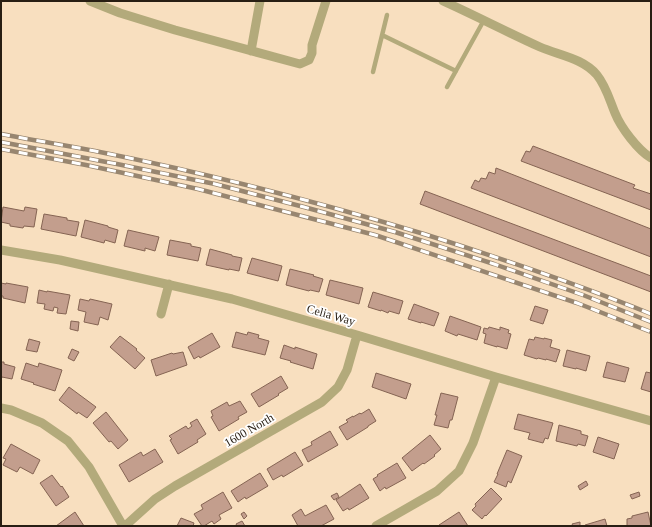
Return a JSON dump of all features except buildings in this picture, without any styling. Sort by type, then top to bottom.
[{"type":"street","points":[[91,1],[127,15],[175,30],[300,64],[309,60],[312,53],[312,45],[326,1]]},
{"type":"street","points":[[251,51],[260,1]]},
{"type":"street","points":[[444,1],[541,47],[584,64],[597,75],[605,89],[615,114],[632,140],[651,158]]},
{"type":"street","name":"Celia Way","points":[[1,250],[60,260],[232,299],[651,421]]},
{"type":"street","points":[[161,314],[169,284]]},
{"type":"street","name":"1600 North","points":[[124,526],[155,499],[175,486],[322,402],[338,387],[347,370],[357,335]]},
{"type":"street","points":[[376,526],[436,491],[459,471],[473,444],[496,377]]},
{"type":"street","points":[[1,408],[11,410],[42,424],[68,441],[89,467],[124,526]]},
{"type":"lane","points":[[373,72],[387,15]]},
{"type":"lane","points":[[447,87],[484,20]]},
{"type":"lane","points":[[382,35],[456,71]]},
{"type":"railway","points":[[1,134],[95,151],[178,169],[260,188],[342,210],[424,234],[510,262],[595,292],[651,314]]},
{"type":"railway","points":[[1,142],[215,184],[395,232],[583,295],[651,322]]},
{"type":"railway","points":[[1,149],[86,165],[198,189],[375,235],[577,303],[651,332]]}]
